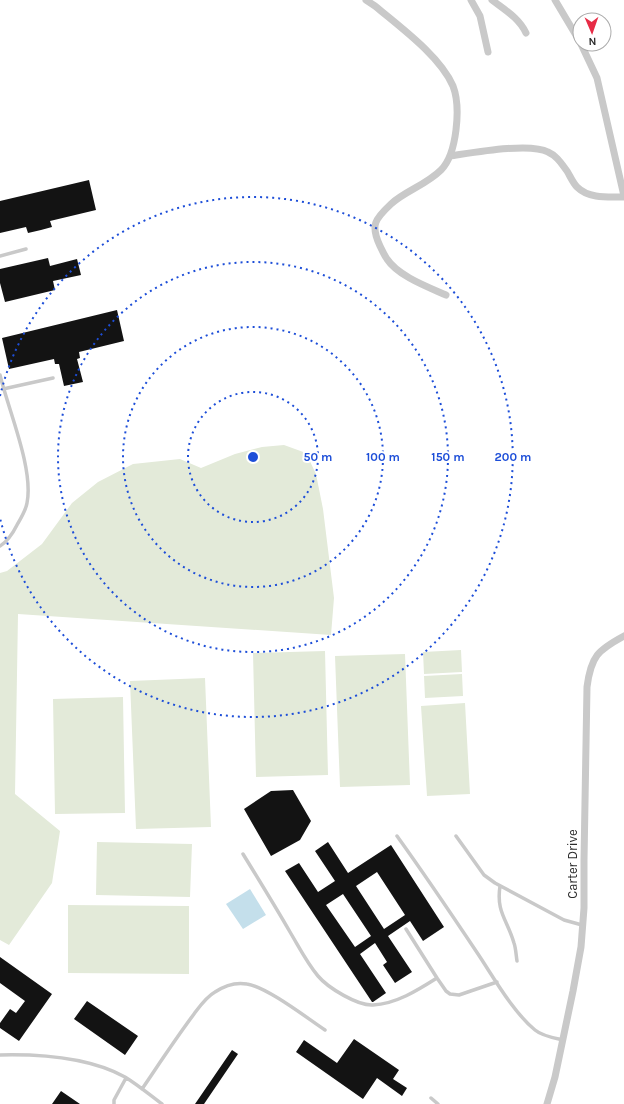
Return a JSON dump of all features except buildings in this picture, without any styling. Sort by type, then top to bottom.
[{"type":"street","points":[[366,0],[375,6],[432,57],[450,80],[456,98],[454,142],[450,156],[442,170],[418,188],[400,197],[391,204],[374,225],[375,236],[387,260],[400,272],[446,295]]},
{"type":"street","points":[[471,0],[480,16],[488,52]]},
{"type":"street","points":[[492,0],[514,16],[526,33]]},
{"type":"street","points":[[556,0],[572,29]]},
{"type":"street","points":[[450,156],[489,150],[534,148],[546,151],[562,163],[577,186],[584,192],[597,196],[624,196],[597,78],[584,52]]},
{"type":"street","name":"Carter Drive","points":[[547,1104],[555,1077],[581,947],[584,908],[587,687],[592,664],[596,655],[607,645],[624,636]]},
{"type":"lane","points":[[0,256],[26,249]]},
{"type":"lane","points":[[0,375],[22,450],[28,486],[27,503],[20,520],[13,534],[0,546]]},
{"type":"lane","points":[[3,389],[53,378]]},
{"type":"lane","points":[[397,836],[496,982],[528,1024],[536,1031],[546,1036],[563,1040]]},
{"type":"lane","points":[[456,836],[484,875],[500,886],[564,920],[582,925]]},
{"type":"lane","points":[[243,854],[304,956],[318,977],[331,987],[353,1001],[373,1005],[382,1004],[413,992],[437,978]]},
{"type":"lane","points":[[500,886],[498,898],[499,906],[514,942],[517,961]]},
{"type":"lane","points":[[406,929],[446,991],[454,995],[459,995],[496,982]]},
{"type":"lane","points":[[142,1089],[182,1030],[207,998],[226,986],[243,984],[261,989],[325,1030]]},
{"type":"lane","points":[[0,1054],[21,1054],[50,1057],[87,1063],[109,1070],[126,1078],[162,1104]]},
{"type":"lane","points":[[114,1104],[114,1100],[126,1078]]},
{"type":"lane","points":[[431,1098],[438,1104]]},
{"type":"green space","points":[[284,445],[306,453],[316,474],[323,509],[334,598],[331,635],[18,614],[15,794],[60,831],[52,883],[9,945],[0,940],[0,573],[7,571],[42,544],[72,503],[98,482],[133,464],[180,459],[201,468],[235,454],[262,447]]},
{"type":"green space","points":[[461,650],[462,672],[424,674],[423,652]]},
{"type":"green space","points":[[325,651],[328,775],[256,777],[253,653]]},
{"type":"green space","points":[[405,654],[410,785],[340,787],[335,656]]},
{"type":"green space","points":[[462,674],[463,696],[425,698],[424,676]]},
{"type":"green space","points":[[205,678],[211,827],[136,829],[130,681]]},
{"type":"green space","points":[[123,697],[125,813],[55,814],[53,699]]},
{"type":"green space","points":[[465,703],[470,794],[427,796],[421,706]]},
{"type":"green space","points":[[97,842],[192,844],[190,897],[96,895]]},
{"type":"green space","points":[[68,905],[189,906],[189,974],[68,973]]},
{"type":"water","points":[[250,889],[266,915],[243,929],[226,904]]}]
